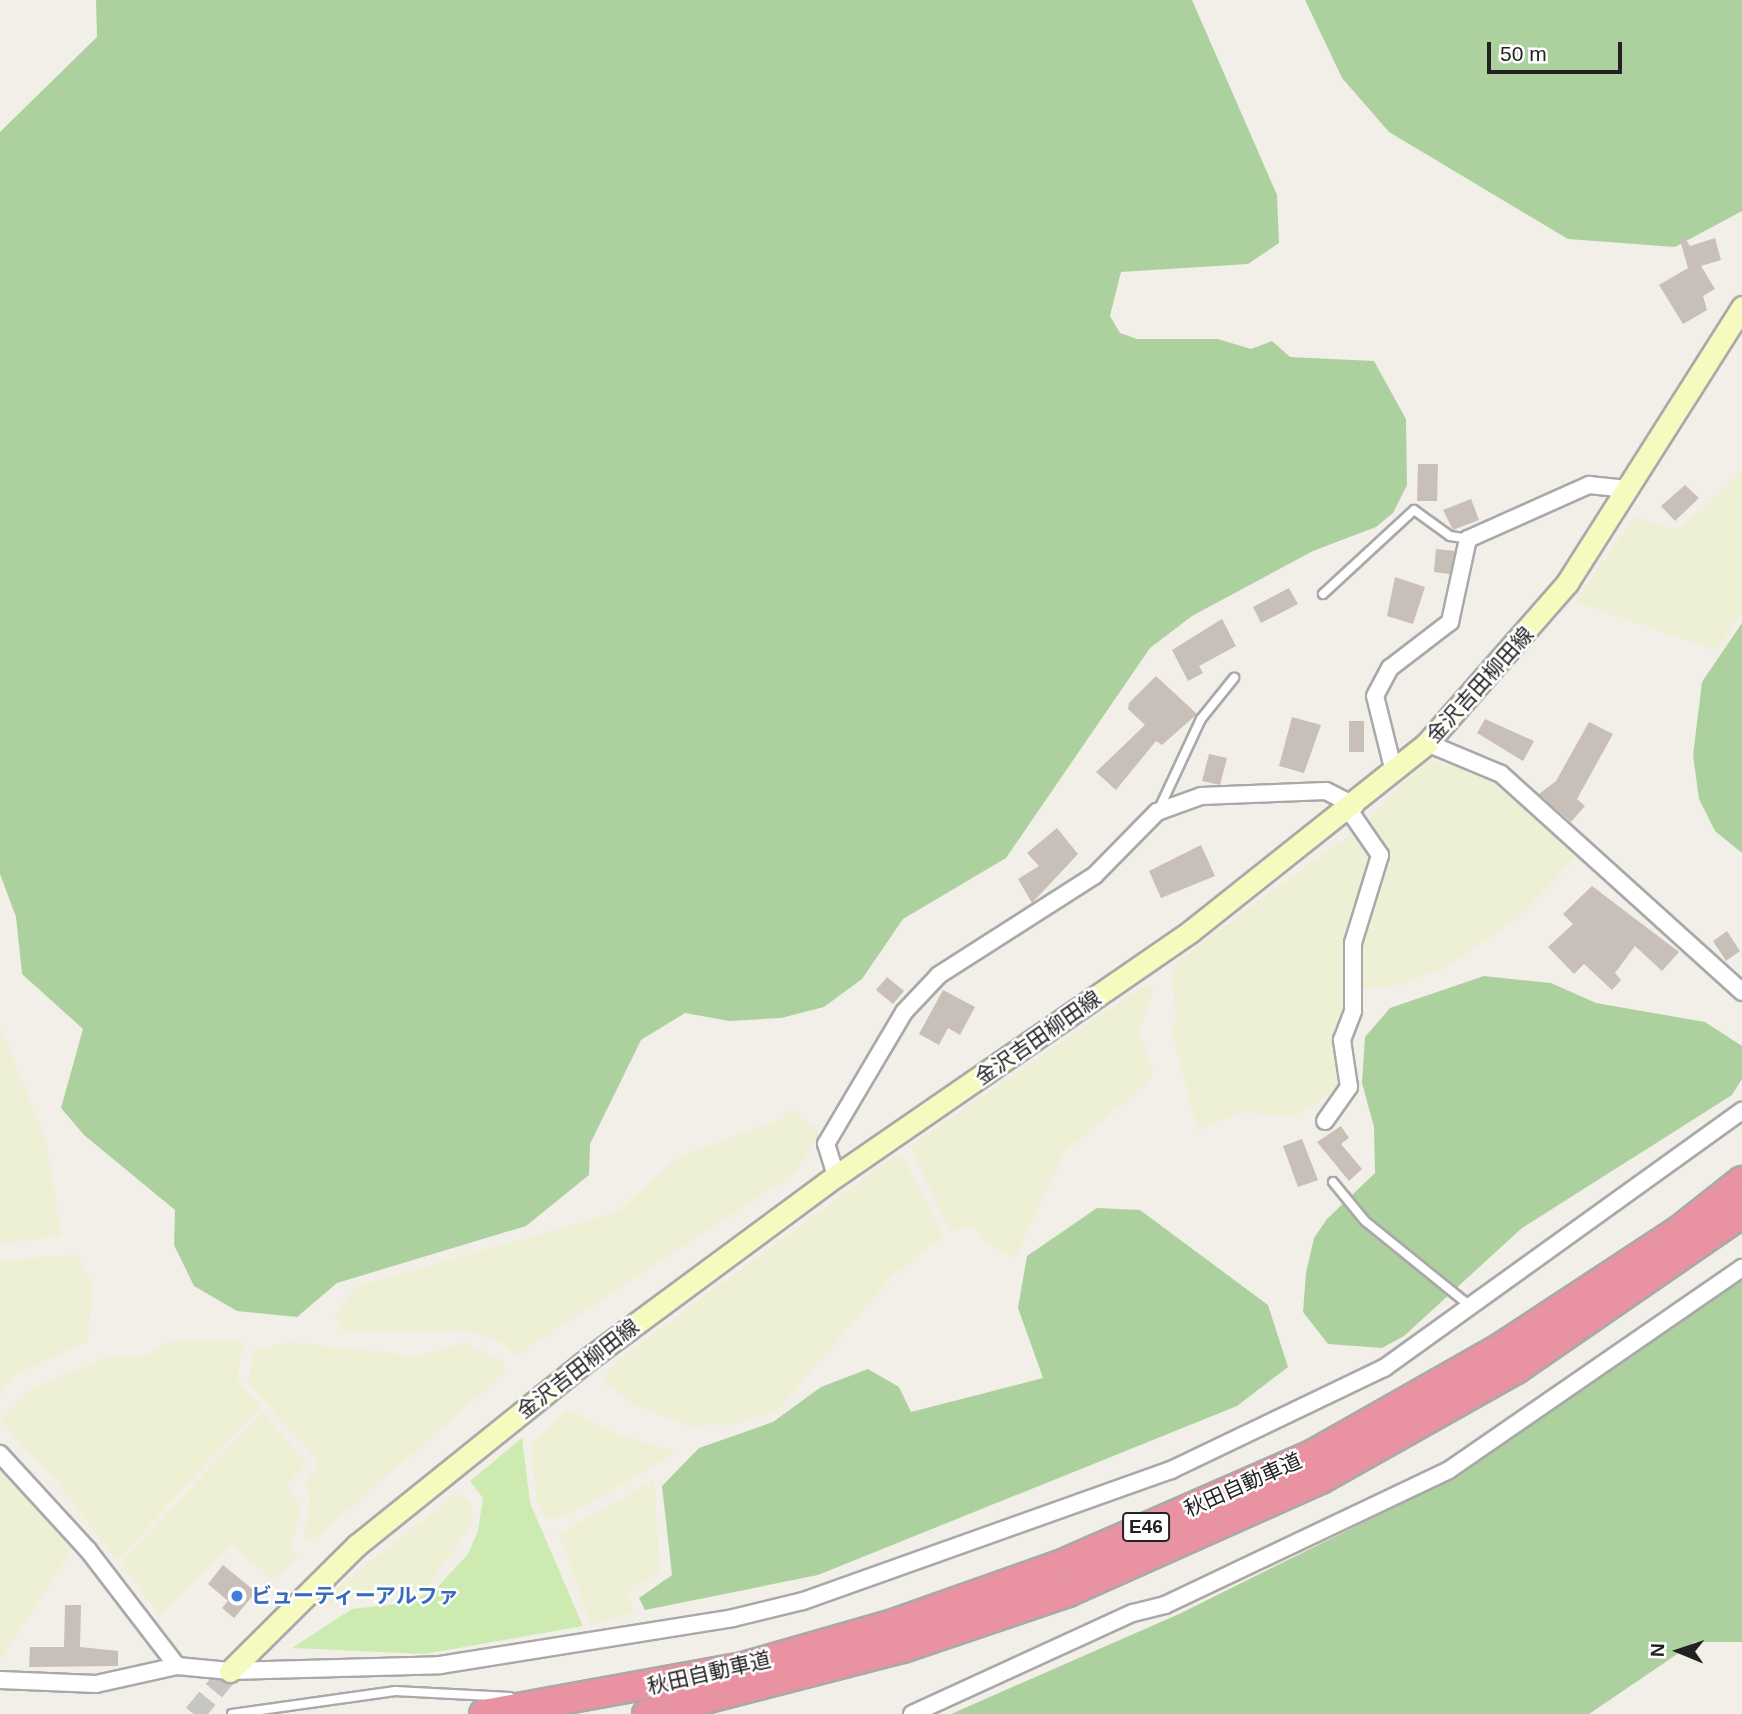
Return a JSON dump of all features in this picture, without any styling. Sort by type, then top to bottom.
[{"type":"highway","name":"秋田自動車道","points":[[484,1714],[581,1701],[743,1667],[896,1623],[1060,1564],[1311,1455],[1502,1347],[1680,1230],[1742,1181]]},
{"type":"highway","name":"秋田自動車道","points":[[647,1714],[903,1648],[1055,1596],[1309,1484],[1516,1370],[1742,1213]]},
{"type":"main road","name":"金沢吉田柳田線","points":[[230,1671],[357,1545],[591,1357],[836,1176],[1191,931],[1352,808],[1427,743],[1567,583],[1742,307]]},
{"type":"street","points":[[1394,772],[1375,696],[1390,668],[1450,622],[1468,539],[1589,485],[1627,489]]},
{"type":"street","points":[[1427,743],[1501,774],[1742,992]]},
{"type":"street","points":[[836,1176],[826,1144],[904,1012],[939,975],[1094,876],[1157,812],[1201,796],[1326,791],[1352,808],[1380,855],[1353,943],[1353,1011],[1342,1040],[1349,1087],[1325,1121]]},
{"type":"street","points":[[0,1680],[96,1684],[177,1666],[230,1671],[440,1665],[706,1623],[803,1601],[1171,1470],[1384,1368],[1742,1111]]},
{"type":"street","points":[[912,1714],[1133,1613],[1165,1605],[1449,1470],[1742,1268]]},
{"type":"street","points":[[0,1454],[88,1550],[177,1666]]},
{"type":"lane","points":[[1323,594],[1414,510],[1450,536],[1468,539]]},
{"type":"lane","points":[[1157,812],[1201,719],[1234,678]]},
{"type":"lane","points":[[1333,1182],[1365,1221],[1472,1307]]},
{"type":"lane","points":[[232,1714],[395,1691],[581,1701]]},
{"type":"green space","points":[[96,0],[1192,0],[1277,195],[1279,243],[1248,264],[1121,272],[1110,316],[1120,333],[1137,339],[1218,339],[1251,349],[1272,341],[1290,357],[1374,361],[1406,419],[1407,485],[1393,513],[1376,527],[1313,551],[1192,616],[1150,648],[1006,858],[903,919],[862,979],[824,1007],[781,1018],[729,1021],[685,1013],[641,1040],[590,1144],[589,1175],[526,1226],[337,1283],[297,1317],[237,1311],[194,1286],[174,1245],[175,1210],[84,1135],[61,1108],[83,1029],[22,974],[16,917],[0,874],[0,132],[97,37]]},
{"type":"green space","points":[[1305,0],[1742,0],[1742,211],[1675,247],[1568,239],[1389,132],[1342,78]]},
{"type":"green space","points":[[1742,471],[1742,614],[1716,650],[1575,602],[1634,517],[1679,530]]},
{"type":"green space","points":[[1742,623],[1742,853],[1715,831],[1699,799],[1693,755],[1702,682]]},
{"type":"green space","points":[[1427,760],[1492,776],[1578,855],[1515,920],[1446,967],[1399,985],[1361,989],[1363,931],[1387,862],[1386,848],[1369,818]]},
{"type":"green space","points":[[1355,831],[1371,860],[1345,942],[1348,990],[1336,1035],[1344,1083],[1295,1117],[1242,1112],[1198,1130],[1170,1027],[1176,1022],[1172,975],[1178,960]]},
{"type":"green space","points":[[1484,976],[1551,983],[1596,1003],[1705,1022],[1742,1046],[1742,1079],[1732,1095],[1522,1228],[1404,1336],[1382,1348],[1328,1344],[1303,1312],[1306,1273],[1314,1238],[1327,1219],[1375,1173],[1374,1127],[1362,1083],[1365,1037],[1390,1008]]},
{"type":"green space","points":[[1145,985],[1154,987],[1139,1032],[1153,1071],[1147,1084],[1064,1152],[1015,1259],[987,1244],[975,1227],[950,1231],[910,1146]]},
{"type":"green space","points":[[0,1027],[46,1140],[61,1236],[0,1243]]},
{"type":"green space","points":[[790,1109],[821,1133],[796,1172],[516,1356],[500,1341],[464,1330],[343,1332],[335,1315],[357,1286],[618,1212],[676,1158],[779,1120]]},
{"type":"green space","points":[[900,1152],[944,1236],[892,1276],[778,1410],[737,1424],[690,1426],[632,1404],[603,1381],[617,1361]]},
{"type":"green space","points":[[1097,1208],[1140,1210],[1268,1305],[1288,1367],[1237,1406],[818,1575],[645,1610],[639,1598],[672,1575],[662,1486],[699,1448],[773,1422],[821,1387],[868,1369],[899,1387],[911,1412],[1043,1378],[1018,1308],[1027,1256]]},
{"type":"green space","points":[[76,1255],[94,1287],[87,1341],[14,1376],[0,1394],[0,1260]]},
{"type":"green space","points":[[1742,1279],[1742,1642],[1695,1642],[1589,1714],[951,1714],[1179,1614],[1443,1483]]},
{"type":"green space","points":[[233,1339],[243,1344],[237,1380],[262,1407],[116,1560],[59,1484],[0,1421],[29,1390],[108,1356],[146,1355],[174,1340]]},
{"type":"green space","points":[[289,1342],[417,1356],[465,1343],[502,1361],[506,1372],[310,1543],[304,1539],[310,1498],[305,1483],[319,1462],[248,1383],[254,1351]]},
{"type":"green space","points":[[566,1409],[620,1435],[677,1452],[567,1516],[547,1519],[537,1503],[531,1445]]},
{"type":"green space","points":[[263,1411],[306,1464],[286,1485],[300,1505],[292,1547],[297,1559],[273,1580],[232,1545],[159,1616],[121,1562]]},
{"type":"green space","points":[[522,1438],[530,1503],[583,1626],[425,1654],[292,1648],[352,1609],[406,1603],[434,1591],[468,1554],[478,1531],[483,1498],[470,1481]]},
{"type":"green space","points":[[0,1465],[72,1549],[2,1658],[0,1657]]},
{"type":"green space","points":[[654,1480],[660,1573],[628,1590],[633,1612],[591,1626],[559,1534]]},
{"type":"green space","points":[[458,1493],[471,1503],[472,1523],[430,1584],[396,1595],[353,1595],[302,1615]]},
{"type":"building","points":[[1685,238],[1690,246],[1715,238],[1721,260],[1701,266],[1715,289],[1703,296],[1707,310],[1683,324],[1659,285],[1688,268],[1680,240]]},
{"type":"building","points":[[1418,464],[1438,464],[1437,501],[1417,501]]},
{"type":"building","points":[[1685,485],[1699,498],[1675,521],[1661,506]]},
{"type":"building","points":[[1471,499],[1479,520],[1453,530],[1443,510]]},
{"type":"building","points":[[1436,549],[1455,551],[1450,574],[1434,572]]},
{"type":"building","points":[[1395,577],[1425,587],[1413,624],[1387,616]]},
{"type":"building","points":[[1289,588],[1298,604],[1261,623],[1253,607]]},
{"type":"building","points":[[1222,619],[1236,646],[1199,666],[1203,673],[1188,681],[1172,650]]},
{"type":"building","points":[[1156,676],[1197,714],[1162,745],[1156,741],[1116,790],[1096,772],[1145,725],[1128,709],[1129,703]]},
{"type":"building","points":[[1292,717],[1321,725],[1304,773],[1279,766]]},
{"type":"building","points":[[1485,719],[1534,741],[1523,761],[1477,733]]},
{"type":"building","points":[[1349,721],[1364,721],[1364,752],[1349,752]]},
{"type":"building","points":[[1589,722],[1613,734],[1577,799],[1585,806],[1571,822],[1539,794],[1556,781]]},
{"type":"building","points":[[1209,754],[1227,758],[1220,785],[1202,781]]},
{"type":"building","points":[[1057,828],[1078,854],[1032,903],[1018,879],[1039,866],[1027,853]]},
{"type":"building","points":[[1201,845],[1215,876],[1161,898],[1149,871]]},
{"type":"building","points":[[1592,886],[1679,952],[1662,971],[1635,946],[1615,973],[1621,980],[1612,990],[1584,964],[1574,974],[1548,947],[1573,924],[1563,914]]},
{"type":"building","points":[[1727,931],[1740,951],[1726,961],[1713,941]]},
{"type":"building","points":[[887,977],[904,991],[893,1004],[876,990]]},
{"type":"building","points":[[943,990],[975,1007],[960,1035],[948,1028],[939,1045],[919,1034]]},
{"type":"building","points":[[1341,1126],[1349,1138],[1341,1144],[1362,1169],[1349,1181],[1317,1142]]},
{"type":"building","points":[[1302,1139],[1318,1180],[1298,1187],[1283,1146]]},
{"type":"building","name":"ビューティーアルファ","points":[[223,1565],[256,1592],[234,1618],[222,1608],[228,1601],[208,1584]]},
{"type":"building","points":[[65,1605],[81,1605],[80,1647],[118,1651],[118,1666],[29,1667],[30,1647],[64,1647]]},
{"type":"tunnel","points":[[194,1714],[230,1671]]},
{"type":"place","name":"ビューティーアルファ","points":[[237,1596]]}]
